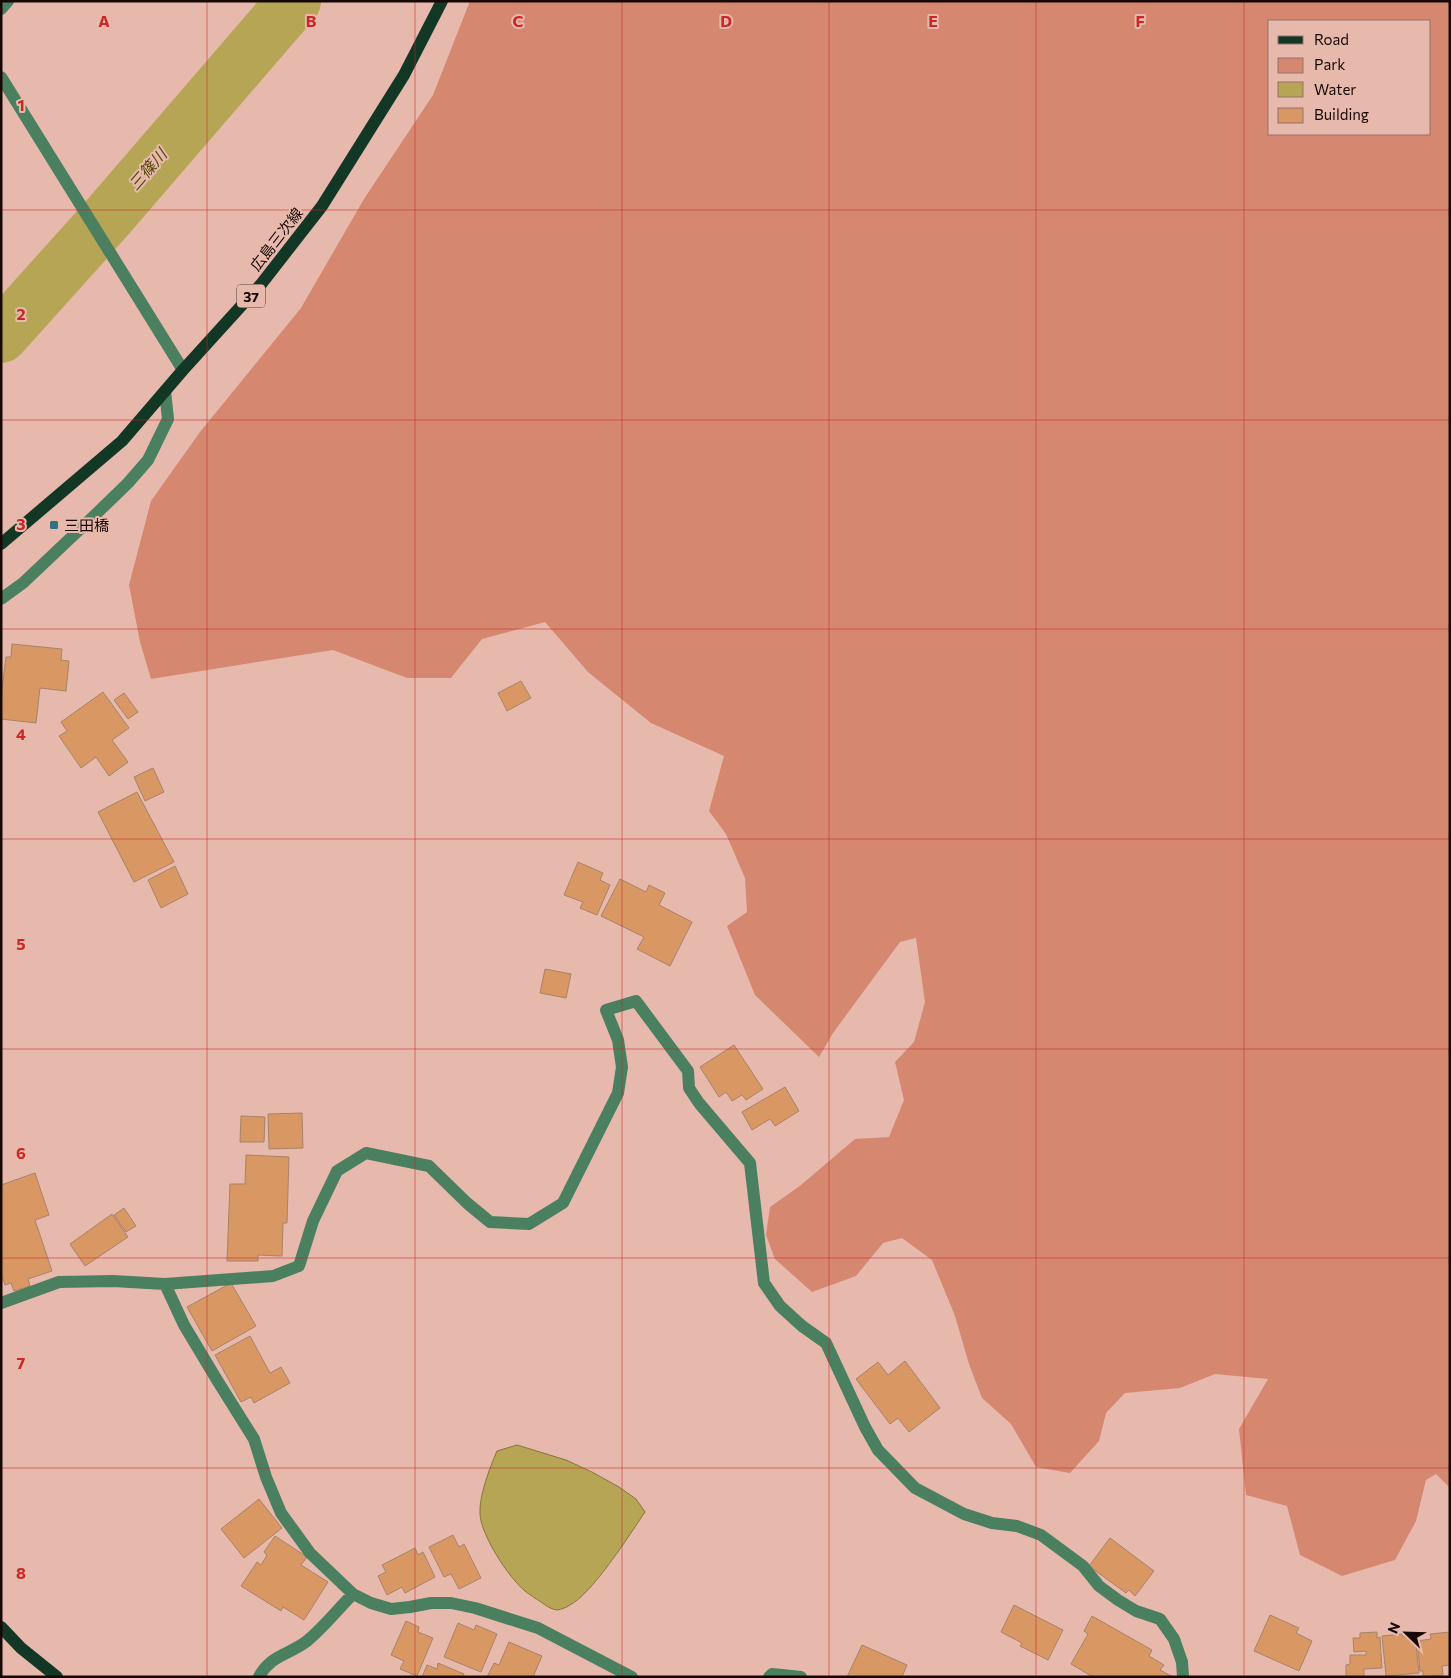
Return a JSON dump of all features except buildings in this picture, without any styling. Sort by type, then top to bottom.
[{"type":"main road","name":"広島三次線","points":[[1,544],[122,441],[262,283],[322,206],[404,75],[442,1]]},
{"type":"main road","points":[[1,1627],[21,1648],[57,1677]]},
{"type":"street","points":[[1,9],[8,1]]},
{"type":"street","points":[[1,77],[183,370]]},
{"type":"street","points":[[1,599],[23,583],[128,484],[148,460],[168,419],[165,391]]},
{"type":"street","points":[[1,1302],[59,1282],[113,1281],[165,1284],[273,1276],[299,1266],[313,1220],[337,1171],[366,1153],[429,1166],[467,1203],[490,1222],[529,1224],[563,1203],[618,1093],[622,1067],[618,1040],[606,1010],[636,1001],[688,1071],[688,1088],[750,1162],[764,1284],[780,1306],[826,1343],[861,1419],[878,1450],[915,1488],[964,1514],[992,1523],[1017,1526],[1041,1535],[1083,1566],[1099,1586],[1118,1600],[1136,1611],[1160,1619],[1174,1639],[1182,1662],[1183,1677]]},
{"type":"street","points":[[165,1284],[193,1341],[254,1439],[281,1513],[310,1553],[353,1594],[371,1603],[391,1609],[410,1608],[431,1603],[451,1603],[482,1610],[538,1628],[632,1677]]},
{"type":"street","points":[[259,1677],[264,1667],[274,1658],[291,1652],[308,1640],[353,1594]]},
{"type":"street","points":[[769,1677],[772,1674],[801,1677]]},
{"type":"green space","points":[[470,1],[1450,1],[1450,1488],[1436,1474],[1426,1480],[1416,1521],[1395,1560],[1342,1576],[1300,1555],[1287,1506],[1246,1495],[1239,1429],[1268,1379],[1215,1374],[1180,1388],[1125,1393],[1106,1413],[1099,1441],[1070,1473],[1036,1467],[1011,1424],[982,1398],[969,1364],[955,1316],[932,1260],[902,1238],[883,1243],[856,1276],[812,1292],[775,1259],[766,1235],[770,1207],[801,1185],[855,1139],[889,1137],[904,1100],[895,1062],[914,1042],[925,1002],[916,938],[900,942],[833,1033],[819,1057],[755,995],[727,926],[747,912],[745,878],[726,834],[709,811],[724,756],[651,723],[588,672],[545,622],[482,639],[451,678],[407,678],[333,650],[151,679],[140,642],[129,585],[151,501],[200,432],[301,308],[364,199],[433,95]]},
{"type":"water","points":[[517,1445],[566,1460],[592,1472],[636,1499],[645,1512],[599,1578],[577,1600],[558,1610],[547,1606],[518,1585],[496,1555],[481,1522],[481,1498],[497,1451]]},
{"type":"waterway","name":"三篠川","points":[[1,336],[107,218],[294,1]]},
{"type":"place","name":"三田橋","points":[[54,525]]}]
